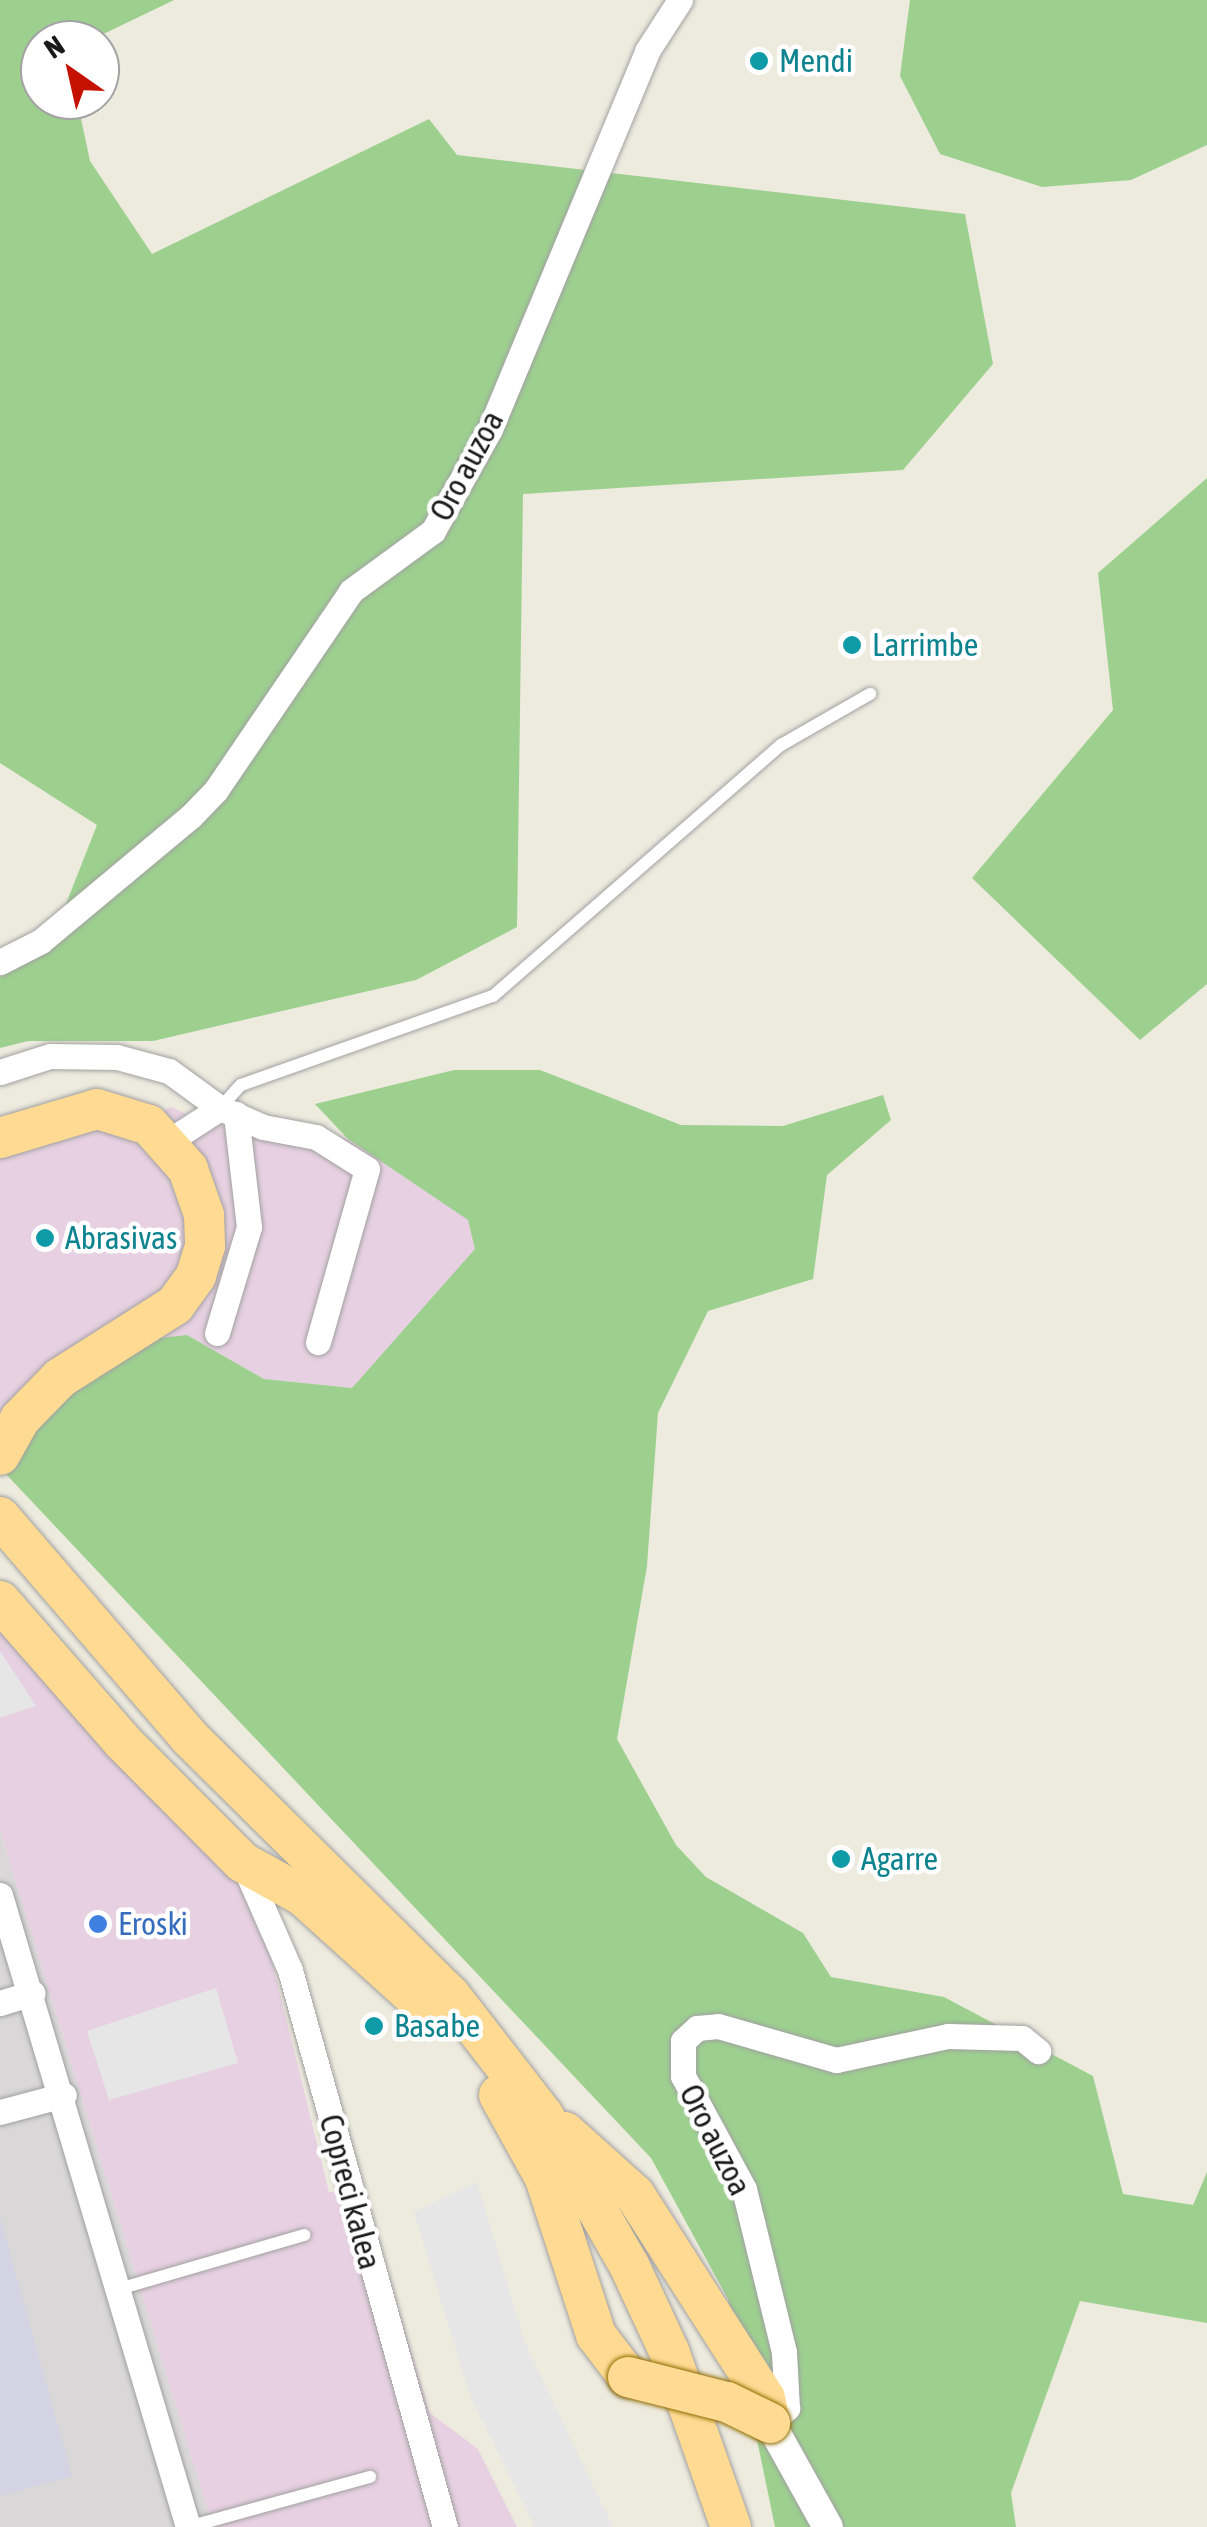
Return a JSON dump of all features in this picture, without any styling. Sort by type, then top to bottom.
[{"type":"main road","points":[[0,1138],[97,1109],[148,1125],[169,1141],[188,1169],[204,1215],[205,1246],[196,1276],[175,1304],[94,1353],[38,1397],[0,1456]]},
{"type":"main road","points":[[0,1490],[13,1523],[99,1633],[243,1794],[438,1983],[543,2115],[630,2265],[669,2351],[731,2527]]},
{"type":"main road","points":[[6,1615],[242,1862],[303,1896],[386,1968],[536,2134],[594,2230],[630,2265]]},
{"type":"main road","points":[[499,2095],[545,2178],[596,2335],[628,2377],[727,2402],[770,2423]]},
{"type":"main road","points":[[543,2115],[634,2195],[766,2398],[770,2423]]},
{"type":"street","name":"Oro auzoa","points":[[0,962],[41,941],[191,816],[216,790],[351,591],[434,532],[490,429],[647,51],[680,0]]},
{"type":"street","points":[[0,1072],[50,1056],[116,1057],[169,1070],[228,1110],[316,1137],[367,1169],[318,1342]]},
{"type":"street","points":[[169,1141],[228,1110]]},
{"type":"street","points":[[218,1333],[248,1228],[228,1110]]},
{"type":"street","name":"Copreci kalea","points":[[242,1862],[290,1970],[445,2527]]},
{"type":"street","points":[[0,1895],[122,2288],[188,2527]]},
{"type":"street","points":[[0,2003],[33,1993]]},
{"type":"street","name":"Oro auzoa","points":[[770,2423],[787,2408],[784,2352],[744,2189],[682,2076],[683,2041],[702,2026],[718,2026],[836,2060],[948,2036],[1022,2038],[1038,2051]]},
{"type":"street","points":[[0,2112],[64,2095]]},
{"type":"street","points":[[770,2423],[828,2527]]},
{"type":"lane","points":[[228,1110],[241,1085],[308,1057],[493,996],[781,745],[870,694]]},
{"type":"lane","points":[[122,2288],[304,2235]]},
{"type":"lane","points":[[188,2527],[370,2476]]},
{"type":"shaded area","points":[[171,1107],[209,1125],[348,1139],[469,1220],[476,1249],[352,1388],[264,1379],[187,1335],[0,1467],[0,1154],[69,1128],[128,1127]]},
{"type":"shaded area","points":[[0,1588],[221,1820],[265,1933],[329,2192],[362,2190],[430,2413],[478,2449],[517,2527],[213,2527],[0,1830]]},
{"type":"shaded area","points":[[0,1651],[36,1706],[0,1718]]},
{"type":"shaded area","points":[[0,1830],[213,2527],[0,2527]]},
{"type":"shaded area","points":[[216,1988],[238,2063],[109,2100],[87,2031]]},
{"type":"shaded area","points":[[477,2182],[525,2343],[613,2527],[535,2527],[470,2396],[414,2212]]},
{"type":"shaded area","points":[[0,2217],[72,2476],[0,2496]]},
{"type":"green space","points":[[0,0],[174,0],[120,26],[120,20],[20,20],[20,120],[81,120],[90,161],[152,254],[429,119],[457,155],[965,214],[993,364],[903,470],[523,494],[517,927],[416,980],[153,1041],[28,1041],[0,1048],[0,977],[47,952],[97,825],[0,763]]},
{"type":"green space","points":[[910,0],[1207,0],[1207,145],[1131,180],[1042,187],[940,154],[900,76]]},
{"type":"green space","points":[[1207,478],[1207,984],[1140,1040],[972,878],[1113,710],[1098,573]]},
{"type":"green space","points":[[454,1070],[540,1070],[681,1125],[783,1126],[883,1095],[891,1120],[827,1175],[813,1279],[708,1311],[658,1413],[647,1566],[617,1739],[676,1845],[706,1877],[803,1933],[831,1977],[944,1997],[1093,2076],[1123,2194],[1193,2205],[1207,2172],[1207,2323],[1080,2301],[1011,2493],[1016,2527],[775,2527],[728,2299],[651,2158],[4,1472],[30,1429],[94,1372],[160,1338],[187,1335],[264,1379],[352,1388],[475,1249],[468,1220],[348,1139],[315,1104]]},
{"type":"place","name":"Mendi","points":[[759,61]]},
{"type":"place","name":"Larrimbe","points":[[852,645]]},
{"type":"place","name":"Abrasivas","points":[[45,1238]]},
{"type":"place","name":"Agarre","points":[[841,1859]]},
{"type":"place","name":"Eroski","points":[[98,1924]]},
{"type":"place","name":"Basabe","points":[[374,2026]]}]
